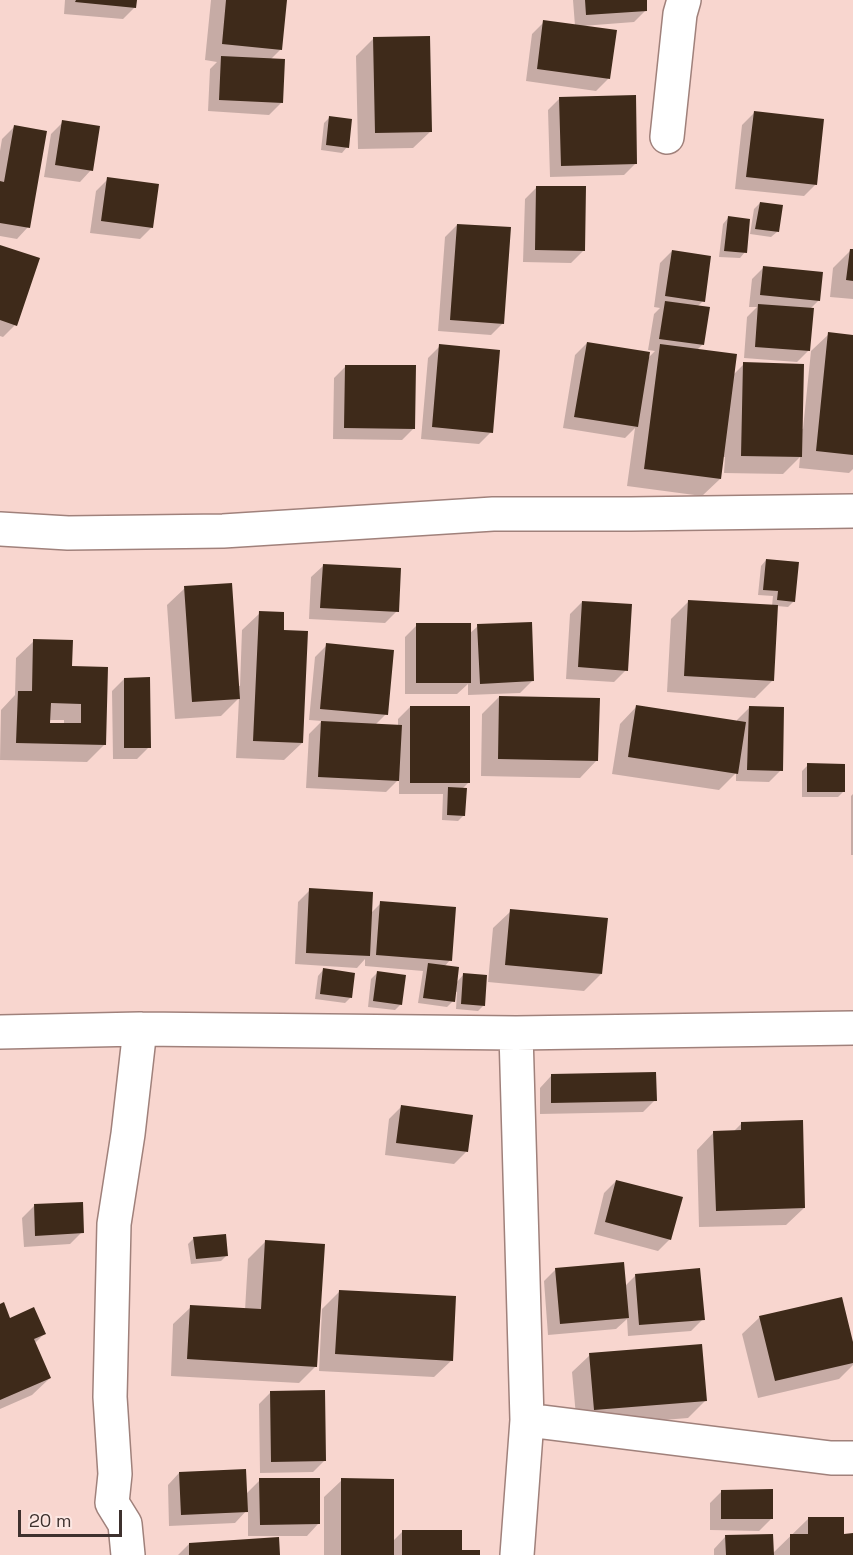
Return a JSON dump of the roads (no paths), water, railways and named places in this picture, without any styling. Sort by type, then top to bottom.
[{"type":"street","points":[[667,137],[680,14],[684,0]]},
{"type":"street","points":[[0,529],[68,533],[224,531],[493,514],[853,512]]},
{"type":"street","points":[[0,1032],[140,1029],[516,1033],[853,1028]]},
{"type":"street","points":[[128,1555],[125,1524],[112,1503],[115,1474],[111,1397],[114,1224],[128,1134],[140,1029]]},
{"type":"street","points":[[516,1033],[526,1420],[517,1555]]},
{"type":"street","points":[[526,1420],[831,1458],[853,1458]]}]
